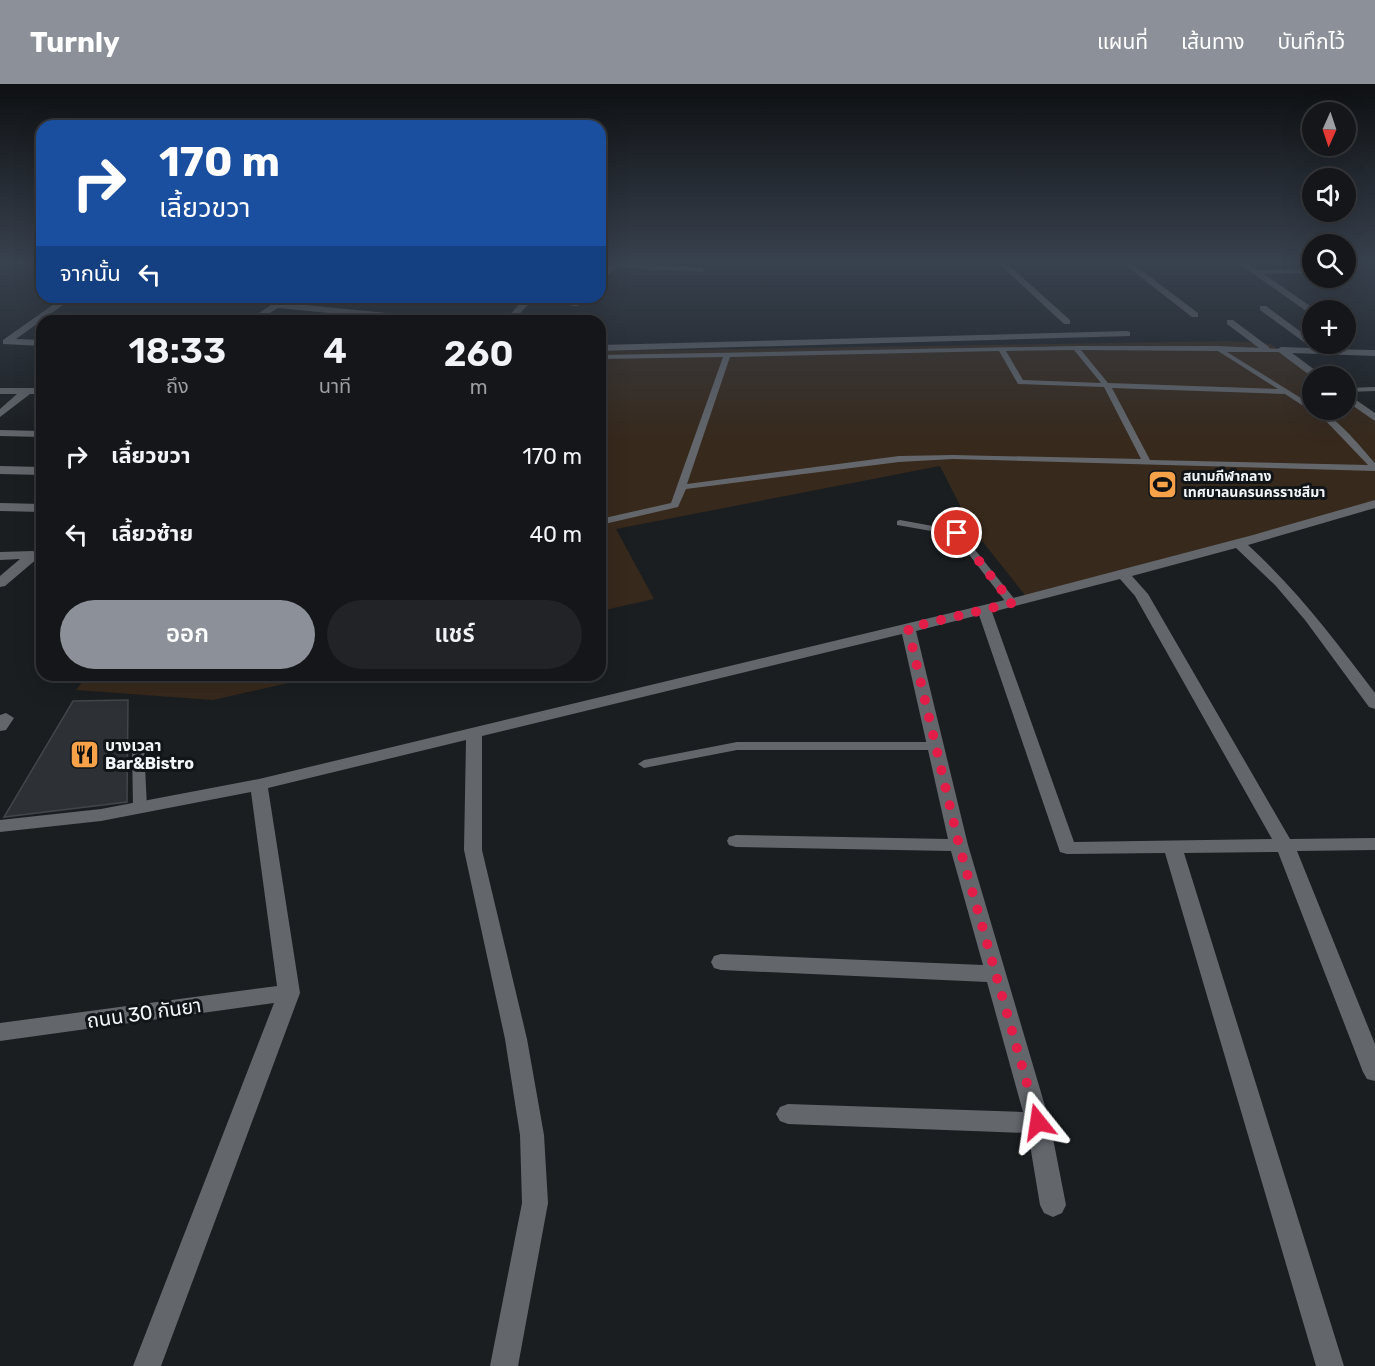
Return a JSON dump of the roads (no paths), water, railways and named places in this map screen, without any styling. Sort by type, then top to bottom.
[{"type":"street","points":[[36,321],[6,342],[36,343]]},
{"type":"street","points":[[1281,321],[1302,336]]},
{"type":"street","points":[[1230,322],[1266,350]]},
{"type":"street","points":[[31,324],[36,324]]},
{"type":"street","points":[[606,348],[1127,334]]},
{"type":"street","points":[[1281,350],[1302,351]]},
{"type":"street","points":[[1281,350],[1304,366]]},
{"type":"street","points":[[1356,352],[1375,353]]},
{"type":"street","points":[[0,391],[36,391]]},
{"type":"street","points":[[0,414],[27,391]]},
{"type":"street","points":[[1356,404],[1375,418]]},
{"type":"street","points":[[0,433],[36,434]]},
{"type":"street","points":[[0,470],[36,471]]},
{"type":"street","points":[[0,826],[101,815],[259,785],[1012,603],[1239,543],[1375,504]]},
{"type":"street","points":[[0,507],[36,508]]},
{"type":"street","points":[[1239,543],[1280,582],[1310,617],[1375,704]]},
{"type":"street","points":[[0,556],[36,551]]},
{"type":"street","points":[[0,584],[36,553]]},
{"type":"street","points":[[1122,573],[1141,594],[1286,846],[1375,1072]]},
{"type":"street","points":[[984,609],[1066,848],[1375,844]]},
{"type":"street","points":[[908,628],[959,845],[1038,1122],[1053,1205]]},
{"type":"street","points":[[474,733],[473,850],[516,1039],[532,1135],[535,1203],[504,1366]]},
{"type":"street","points":[[147,1366],[289,993],[259,785]]},
{"type":"street","points":[[736,841],[959,845]]},
{"type":"street","points":[[1173,848],[1330,1366]]},
{"type":"street","points":[[721,962],[997,974]]},
{"type":"street","name":"ถนน 30 กันยา","points":[[0,1032],[289,993]]},
{"type":"street","points":[[788,1114],[1038,1122]]},
{"type":"lane","points":[[606,357],[1076,348],[1281,350]]},
{"type":"lane","points":[[1076,348],[1107,386],[1147,462]]},
{"type":"lane","points":[[1217,348],[1302,402]]},
{"type":"lane","points":[[1002,350],[1021,382],[1287,392]]},
{"type":"lane","points":[[606,521],[675,505],[727,356]]},
{"type":"lane","points":[[1356,390],[1375,389]]},
{"type":"lane","points":[[1330,420],[1375,468]]},
{"type":"lane","points":[[682,487],[899,459],[953,457],[1375,468]]},
{"type":"lane","points":[[900,523],[957,533],[1012,603]]},
{"type":"lane","points":[[138,746],[140,807]]},
{"type":"lane","points":[[644,764],[737,746],[936,747]]},
{"type":"place","name":"สนามกีฬากลาง เทศบาลนครนครราชสีมา","points":[[1162,484]]},
{"type":"place","name":"บางเวลา Bar&Bistro","points":[[84,754]]}]
